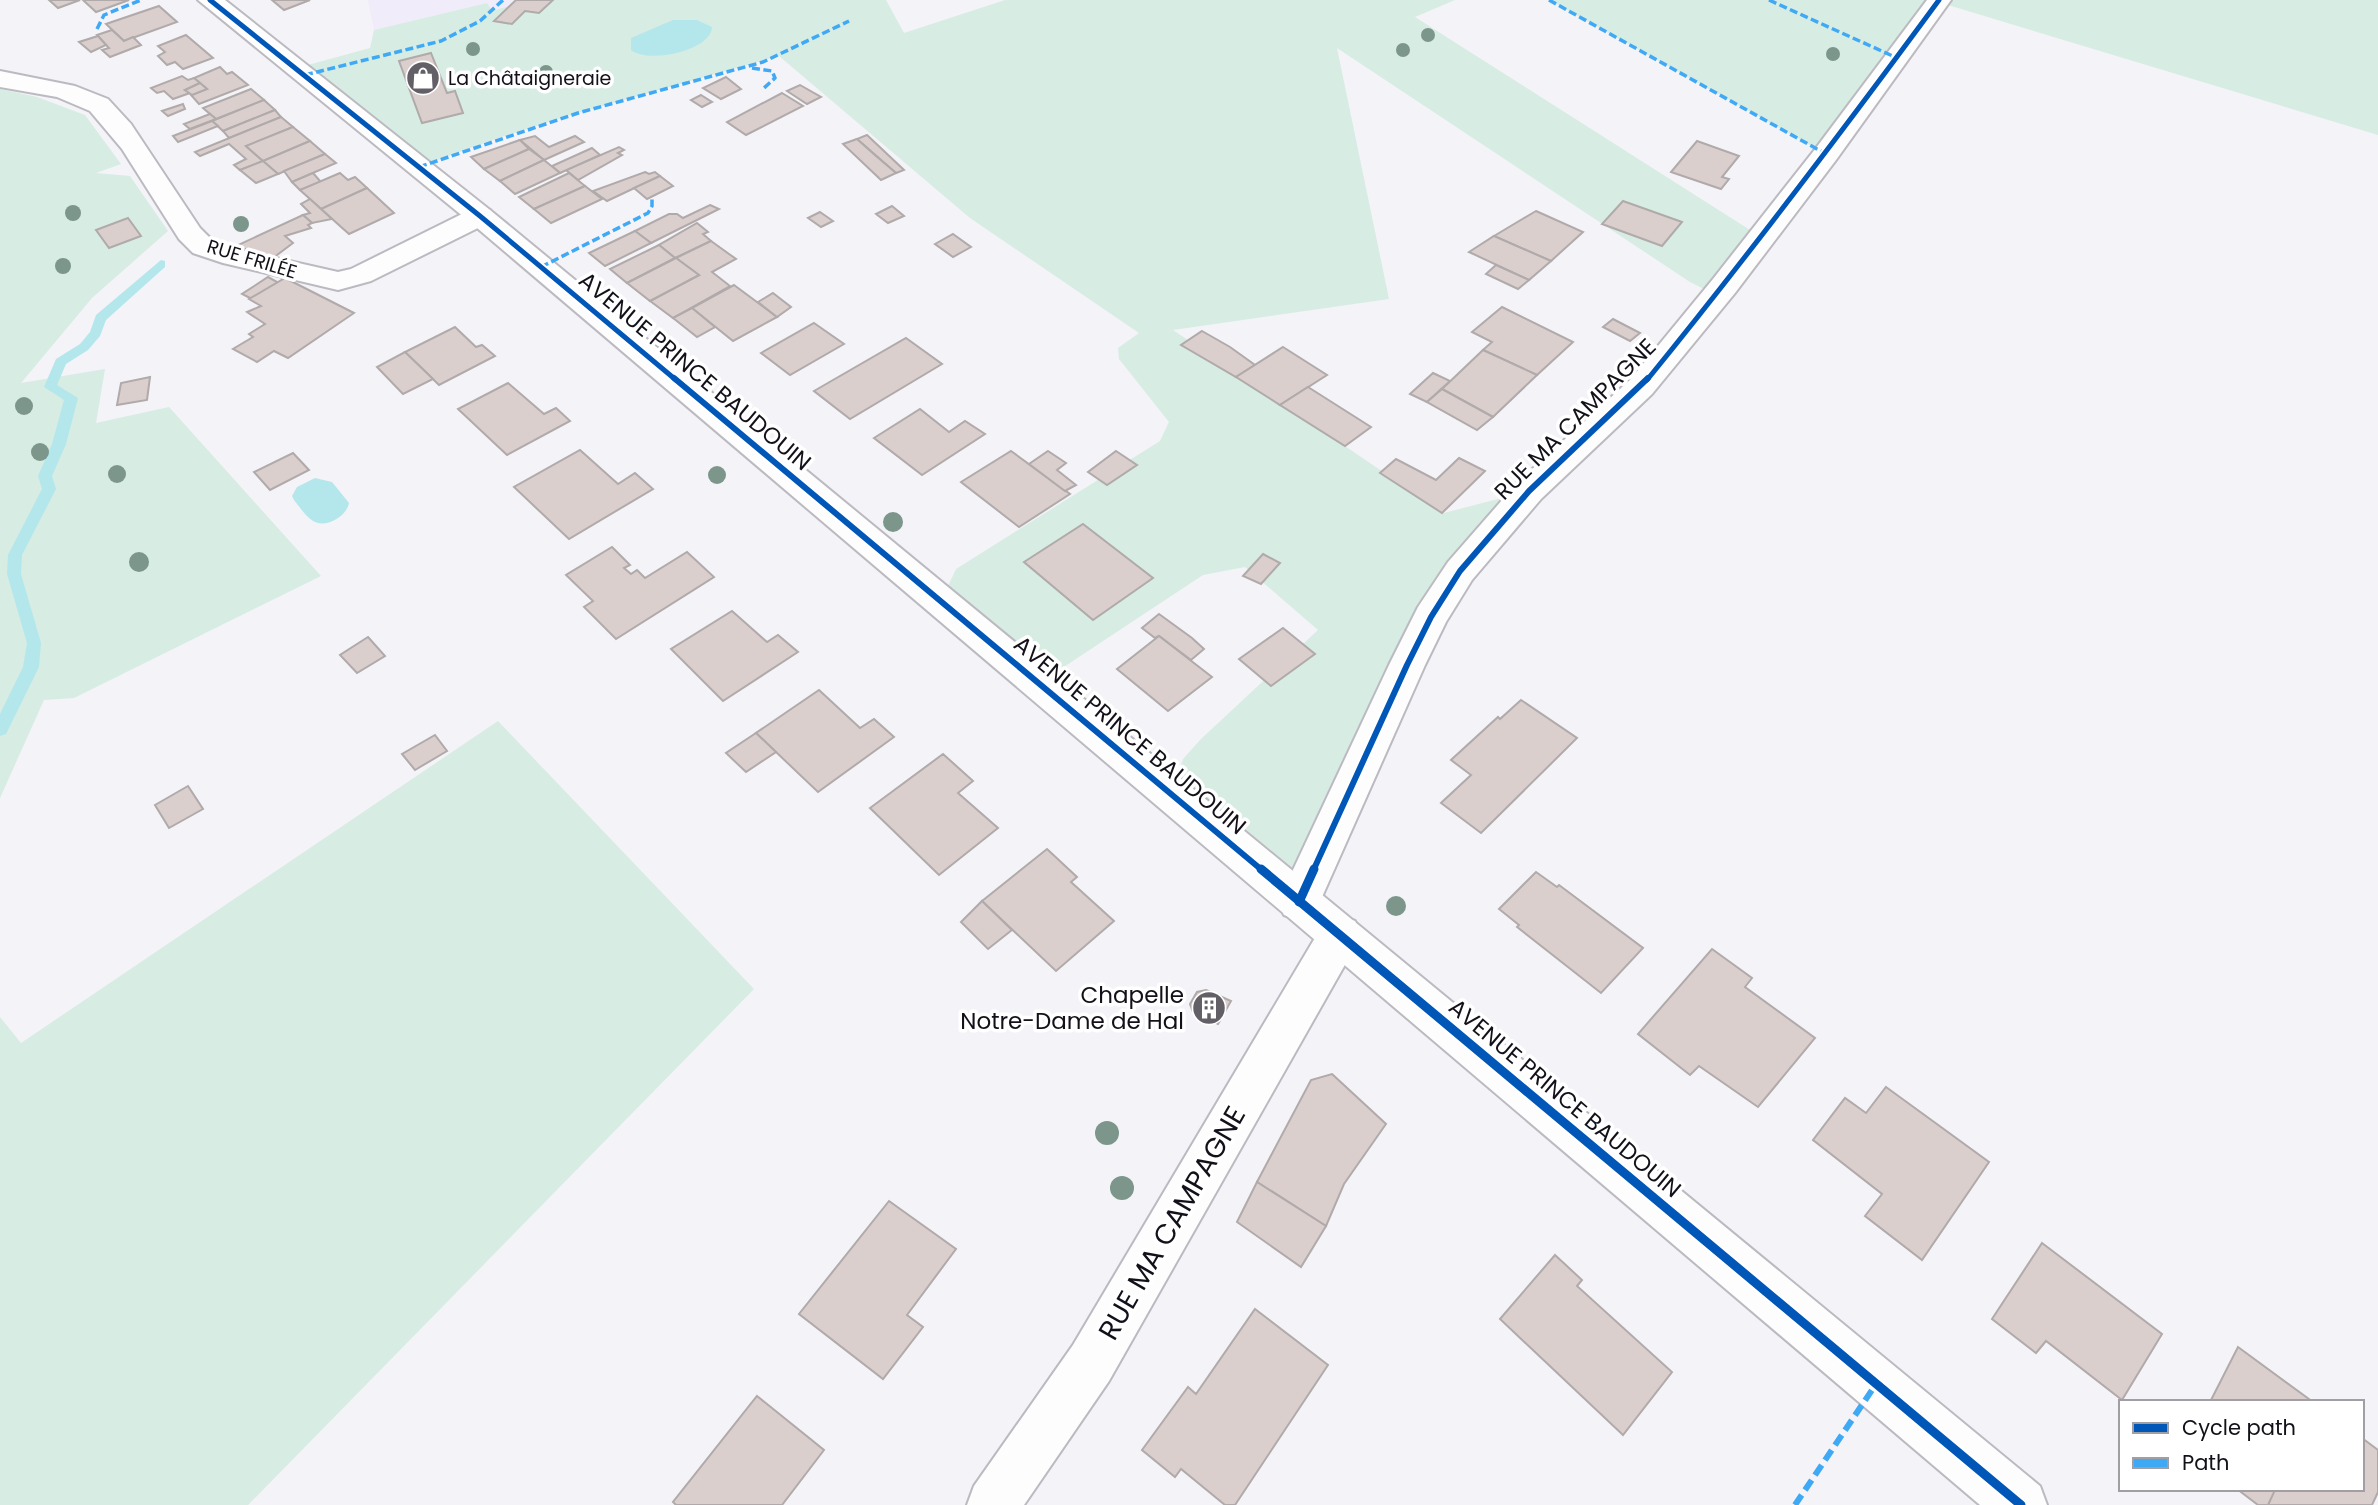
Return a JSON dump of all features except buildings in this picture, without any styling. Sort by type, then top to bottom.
[{"type":"street","name":"AVENUE PRINCE BAUDOUIN","points":[[210,0],[480,216],[2021,1505]]},
{"type":"street","name":"RUE MA CAMPAGNE","points":[[1299,902],[1407,665],[1431,617],[1460,570],[1529,491],[1641,387],[1818,165],[1939,0]]},
{"type":"street","name":"RUE FRILÉE","points":[[0,79],[61,91],[98,105],[118,126],[189,233],[203,247],[233,257],[338,281],[361,275],[480,216]]},
{"type":"street","name":"RUE MA CAMPAGNE","points":[[993,1505],[1091,1363],[1340,934]]},
{"type":"shaded area","points":[[368,0],[530,0],[491,11],[487,3],[374,30]]},
{"type":"green space","points":[[530,0],[886,0],[904,33],[1005,0],[1455,0],[1415,17],[1761,237],[1716,295],[1690,282],[1337,48],[1389,299],[1173,330],[1444,513],[1529,491],[1474,551],[1299,902],[1177,778],[1183,759],[1201,739],[1318,630],[1245,567],[1203,575],[1038,684],[941,601],[956,569],[1160,441],[1169,422],[1119,359],[1118,348],[1139,333],[970,218],[779,56],[578,113],[419,167],[297,68],[370,48],[374,30],[487,3],[492,11]]},
{"type":"green space","points":[[1549,0],[2378,0],[2378,135],[1938,2],[1826,154]]},
{"type":"green space","points":[[0,89],[37,97],[85,115],[121,164],[96,173],[130,176],[168,231],[92,298],[21,383],[105,369],[96,423],[169,407],[321,576],[74,698],[44,700],[0,798]]},
{"type":"green space","points":[[498,721],[754,989],[248,1505],[0,1505],[0,1017],[21,1043]]},
{"type":"water","points":[[673,20],[697,20],[712,27],[701,43],[678,53],[651,56],[631,50],[631,38]]},
{"type":"water","points":[[315,478],[332,482],[349,503],[335,520],[318,523],[310,519],[292,496],[297,487]]},
{"type":"waterway","points":[[0,730],[31,667],[34,643],[14,574],[15,555],[49,489],[45,476],[59,444],[71,398],[50,387],[61,362],[84,347],[96,333],[100,318],[161,264]]},
{"type":"marked path","points":[[97,29],[104,15],[141,0]]},
{"type":"marked path","points":[[305,75],[441,41],[480,21],[503,0]]},
{"type":"marked path","points":[[1549,0],[1826,154]]},
{"type":"marked path","points":[[1769,0],[1897,58]]},
{"type":"marked path","points":[[419,167],[578,113],[763,62],[849,21]]},
{"type":"marked path","points":[[752,68],[772,71],[775,78],[764,88]]},
{"type":"marked path","points":[[541,267],[648,213],[652,206],[652,196]]},
{"type":"marked path","points":[[1795,1505],[1876,1384]]},
{"type":"cycle path","points":[[210,0],[480,216],[2021,1505]]},
{"type":"cycle path","points":[[1299,902],[1407,665],[1431,617],[1460,571],[1529,491],[1641,387],[1724,286],[1826,154],[1939,0]]},
{"type":"place","name":"La Châtaigneraie","points":[[423,78]]},
{"type":"place","name":"Chapelle Notre-Dame de Hal","points":[[1209,1008]]}]
